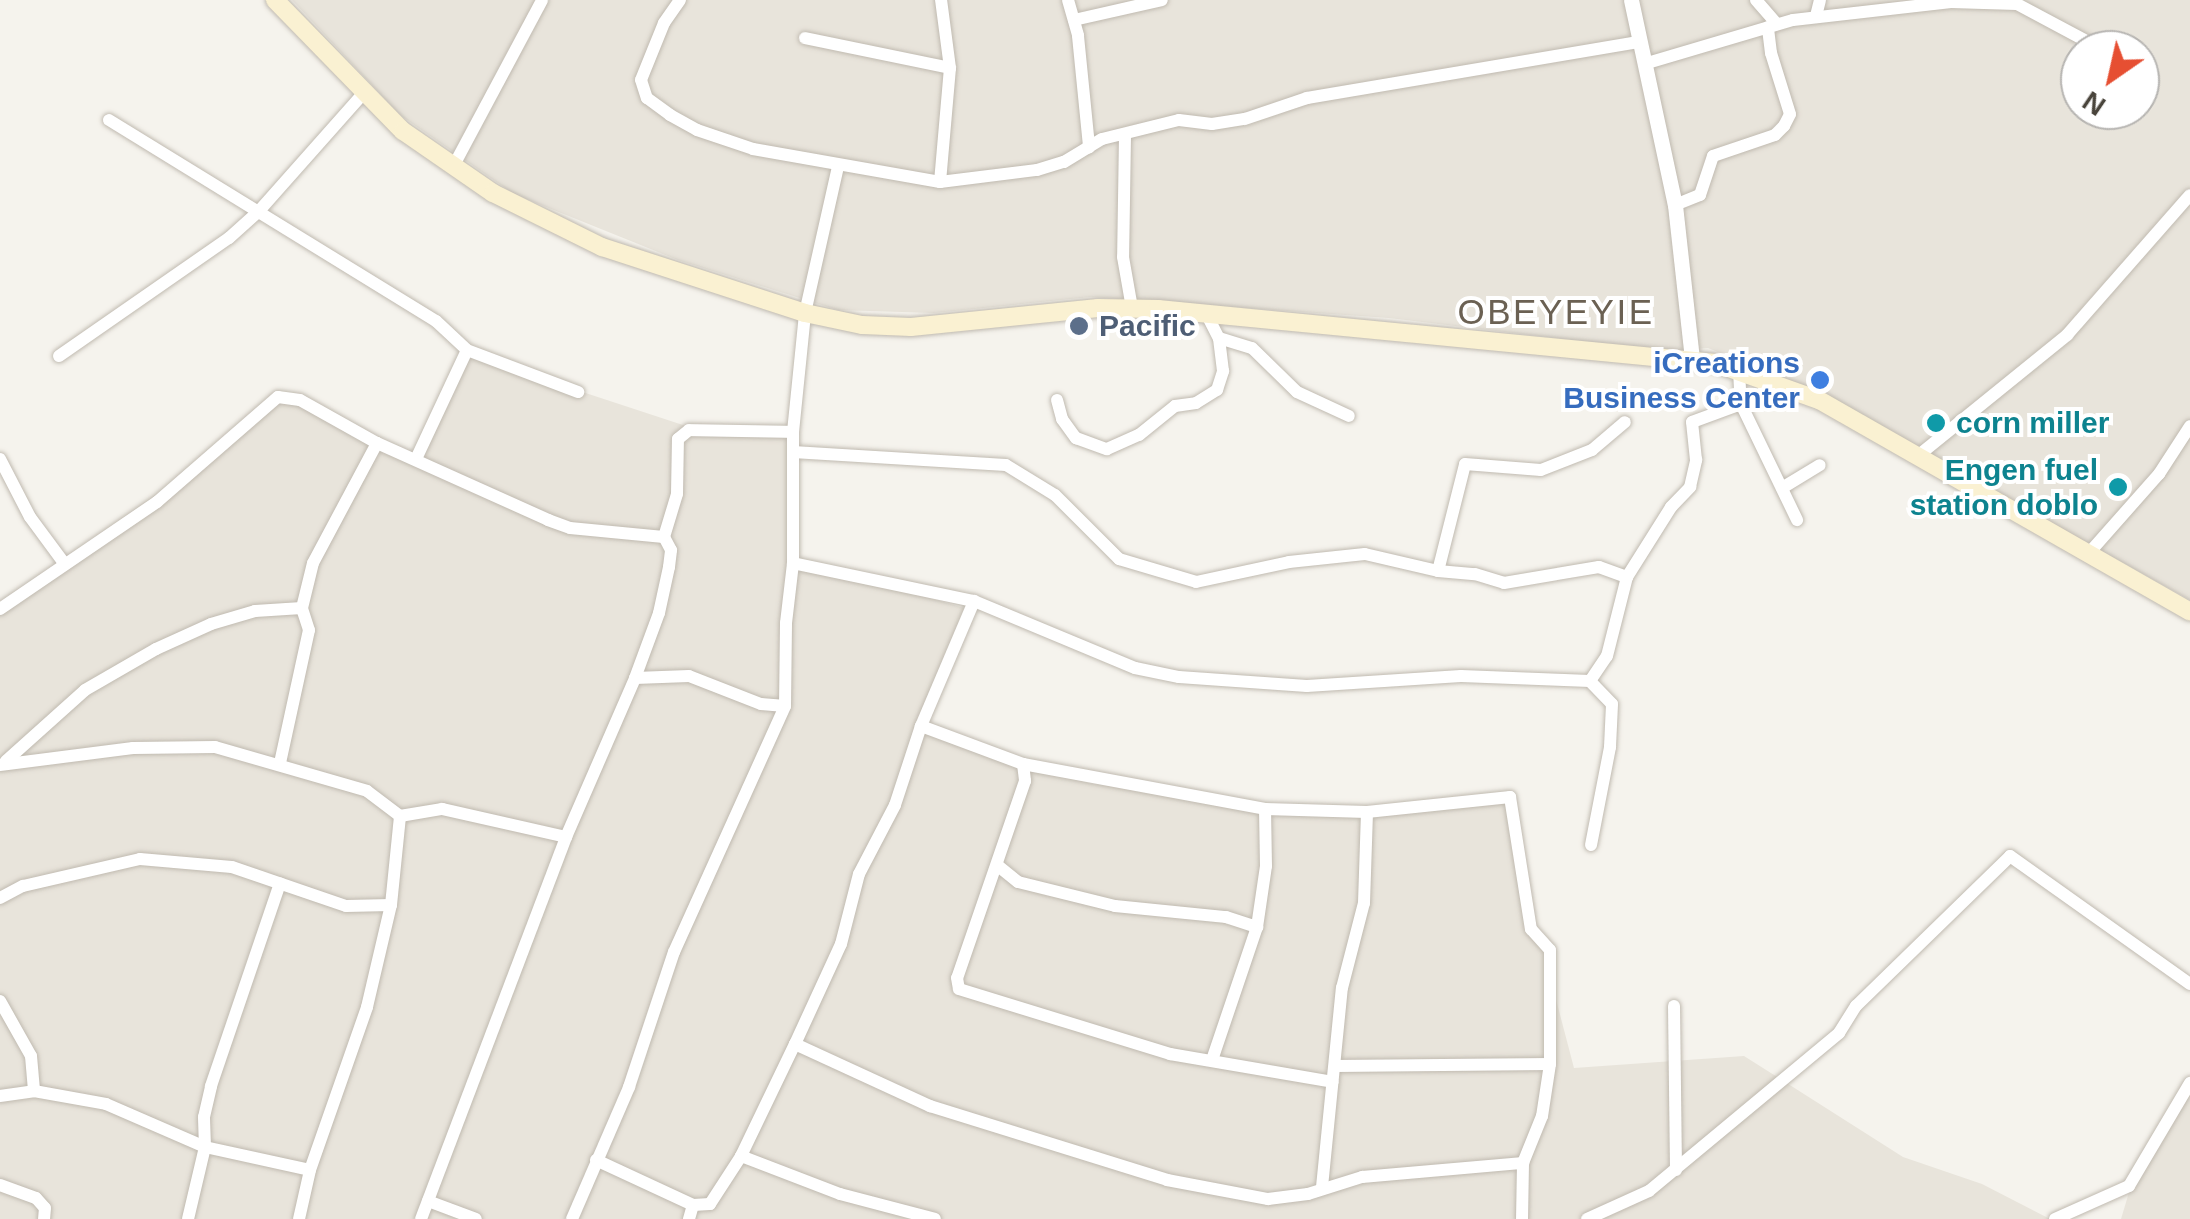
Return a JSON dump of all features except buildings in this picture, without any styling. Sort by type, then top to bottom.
[{"type":"main road","points":[[274,0],[363,94],[453,167],[559,229],[805,313],[862,325],[911,326],[1132,308],[1206,312],[1628,357],[1692,360],[1739,370],[1819,400],[2189,608]]},
{"type":"street","points":[[453,167],[542,0]]},
{"type":"street","points":[[680,0],[664,24],[641,80],[646,98],[696,130],[753,149],[940,182],[1037,170],[1064,162],[1102,139],[1180,120],[1212,124],[1246,119],[1307,98],[1638,42]]},
{"type":"street","points":[[940,182],[950,68],[941,0]]},
{"type":"street","points":[[1068,0],[1074,20],[1089,147]]},
{"type":"street","points":[[1074,20],[1162,0]]},
{"type":"street","points":[[1631,0],[1676,205],[1692,360]]},
{"type":"street","points":[[1676,205],[1700,195],[1713,156],[1775,134],[1790,114],[1770,52],[1773,26],[1756,0]]},
{"type":"street","points":[[1816,16],[1820,0]]},
{"type":"street","points":[[1644,64],[1816,16],[1951,2],[2018,2],[2068,30]]},
{"type":"street","points":[[805,38],[950,68]]},
{"type":"street","points":[[59,356],[216,248],[259,211],[363,94]]},
{"type":"street","points":[[109,120],[436,321],[466,350],[578,392]]},
{"type":"street","points":[[1125,136],[1123,257],[1132,308]]},
{"type":"street","points":[[572,1219],[629,1087],[674,952],[785,706],[786,623],[793,563],[793,432],[805,313],[838,166]]},
{"type":"street","points":[[1918,455],[2067,335],[2187,204]]},
{"type":"street","points":[[1058,400],[1062,419],[1076,438],[1107,449],[1139,435],[1175,406],[1196,403],[1217,390],[1223,371],[1219,338],[1206,312]]},
{"type":"street","points":[[1219,338],[1252,348],[1297,392],[1349,416]]},
{"type":"street","points":[[416,459],[466,350]]},
{"type":"street","points":[[1739,370],[1741,404],[1797,520]]},
{"type":"street","points":[[0,609],[158,502],[278,397],[300,400],[377,443],[570,528],[664,537]]},
{"type":"street","points":[[1590,680],[1607,656],[1627,577],[1671,507],[1690,486],[1696,460],[1692,422],[1741,404]]},
{"type":"street","points":[[1438,571],[1465,464],[1541,470],[1592,450],[1626,422]]},
{"type":"street","points":[[2090,554],[2159,474],[2190,426]]},
{"type":"street","points":[[422,1219],[566,836],[635,678],[665,587],[671,550],[664,537],[677,494],[678,439],[689,430],[793,432]]},
{"type":"street","points":[[280,763],[308,630],[302,608],[313,563],[377,443]]},
{"type":"street","points":[[793,452],[1006,465],[1054,495],[1119,558],[1196,582],[1289,562],[1365,554],[1438,571],[1476,574],[1504,583],[1599,567],[1627,577]]},
{"type":"street","points":[[0,459],[30,517],[64,563]]},
{"type":"street","points":[[1782,488],[1820,465]]},
{"type":"street","points":[[793,563],[974,601],[1135,668],[1220,682],[1307,686],[1461,676],[1590,680],[1612,704],[1610,747],[1590,845]]},
{"type":"street","points":[[596,1160],[691,1212],[710,1204],[741,1156],[841,944],[859,874],[894,805],[921,726],[974,601]]},
{"type":"street","points":[[2,764],[85,690],[156,649],[211,624],[255,611],[302,608]]},
{"type":"street","points":[[635,678],[690,676],[761,704],[785,706]]},
{"type":"street","points":[[921,726],[1023,764],[1265,809],[1367,812],[1510,797],[1531,929],[1550,950],[1550,1064],[1542,1116],[1523,1162],[1522,1219]]},
{"type":"street","points":[[2,764],[134,748],[215,747],[367,791],[400,816],[442,809],[566,836]]},
{"type":"street","points":[[1023,764],[1026,780],[956,978],[959,989],[1170,1054],[1333,1082]]},
{"type":"street","points":[[1212,1060],[1257,927],[1266,866],[1265,809]]},
{"type":"street","points":[[1322,1187],[1342,988],[1364,903],[1367,812]]},
{"type":"street","points":[[299,1219],[310,1170],[367,1007],[391,904],[400,816]]},
{"type":"street","points":[[1587,1219],[1649,1191],[1839,1033],[1856,1006],[2010,856],[2190,984]]},
{"type":"street","points":[[0,898],[23,886],[72,872],[140,859],[232,867],[346,906],[391,904]]},
{"type":"street","points":[[997,865],[1018,882],[1115,906],[1226,916],[1257,927]]},
{"type":"street","points":[[188,1219],[206,1148],[204,1117],[211,1086],[280,883]]},
{"type":"street","points":[[0,1001],[31,1056],[34,1091]]},
{"type":"street","points":[[1674,1006],[1676,1170]]},
{"type":"street","points":[[795,1044],[930,1106],[1167,1180],[1268,1199],[1308,1194],[1362,1177],[1523,1162]]},
{"type":"street","points":[[1335,1066],[1550,1064]]},
{"type":"street","points":[[2055,1219],[2129,1186],[2190,1083]]},
{"type":"street","points":[[0,1096],[34,1091],[106,1104],[206,1148],[310,1170]]},
{"type":"street","points":[[741,1156],[840,1194],[936,1219]]},
{"type":"street","points":[[0,1185],[36,1198],[44,1208],[44,1219]]},
{"type":"street","points":[[428,1201],[476,1219]]},
{"type":"shaded area","points":[[292,0],[2190,0],[2190,600],[1808,388],[1708,348],[1665,351],[1389,318],[1090,297],[934,313],[838,310],[678,260],[514,194],[400,115]]},
{"type":"shaded area","points":[[470,355],[689,427],[788,433],[799,560],[964,608],[919,725],[952,741],[1092,784],[1337,811],[1504,801],[1574,1068],[1744,1056],[1903,1157],[1982,1184],[2050,1219],[0,1219],[0,603],[174,482],[280,395],[413,459]]},
{"type":"shaded area","points":[[2190,1088],[2190,1219],[2121,1219],[2130,1189]]},
{"type":"place","name":"Pacific","points":[[1079,326]]},
{"type":"place","name":"iCreations Business Center","points":[[1820,380]]},
{"type":"place","name":"corn miller","points":[[1936,423]]},
{"type":"place","name":"Engen fuel station doblo","points":[[2118,487]]},
{"type":"district","name":"OBEYEYIE","points":[[1556,312]]}]
